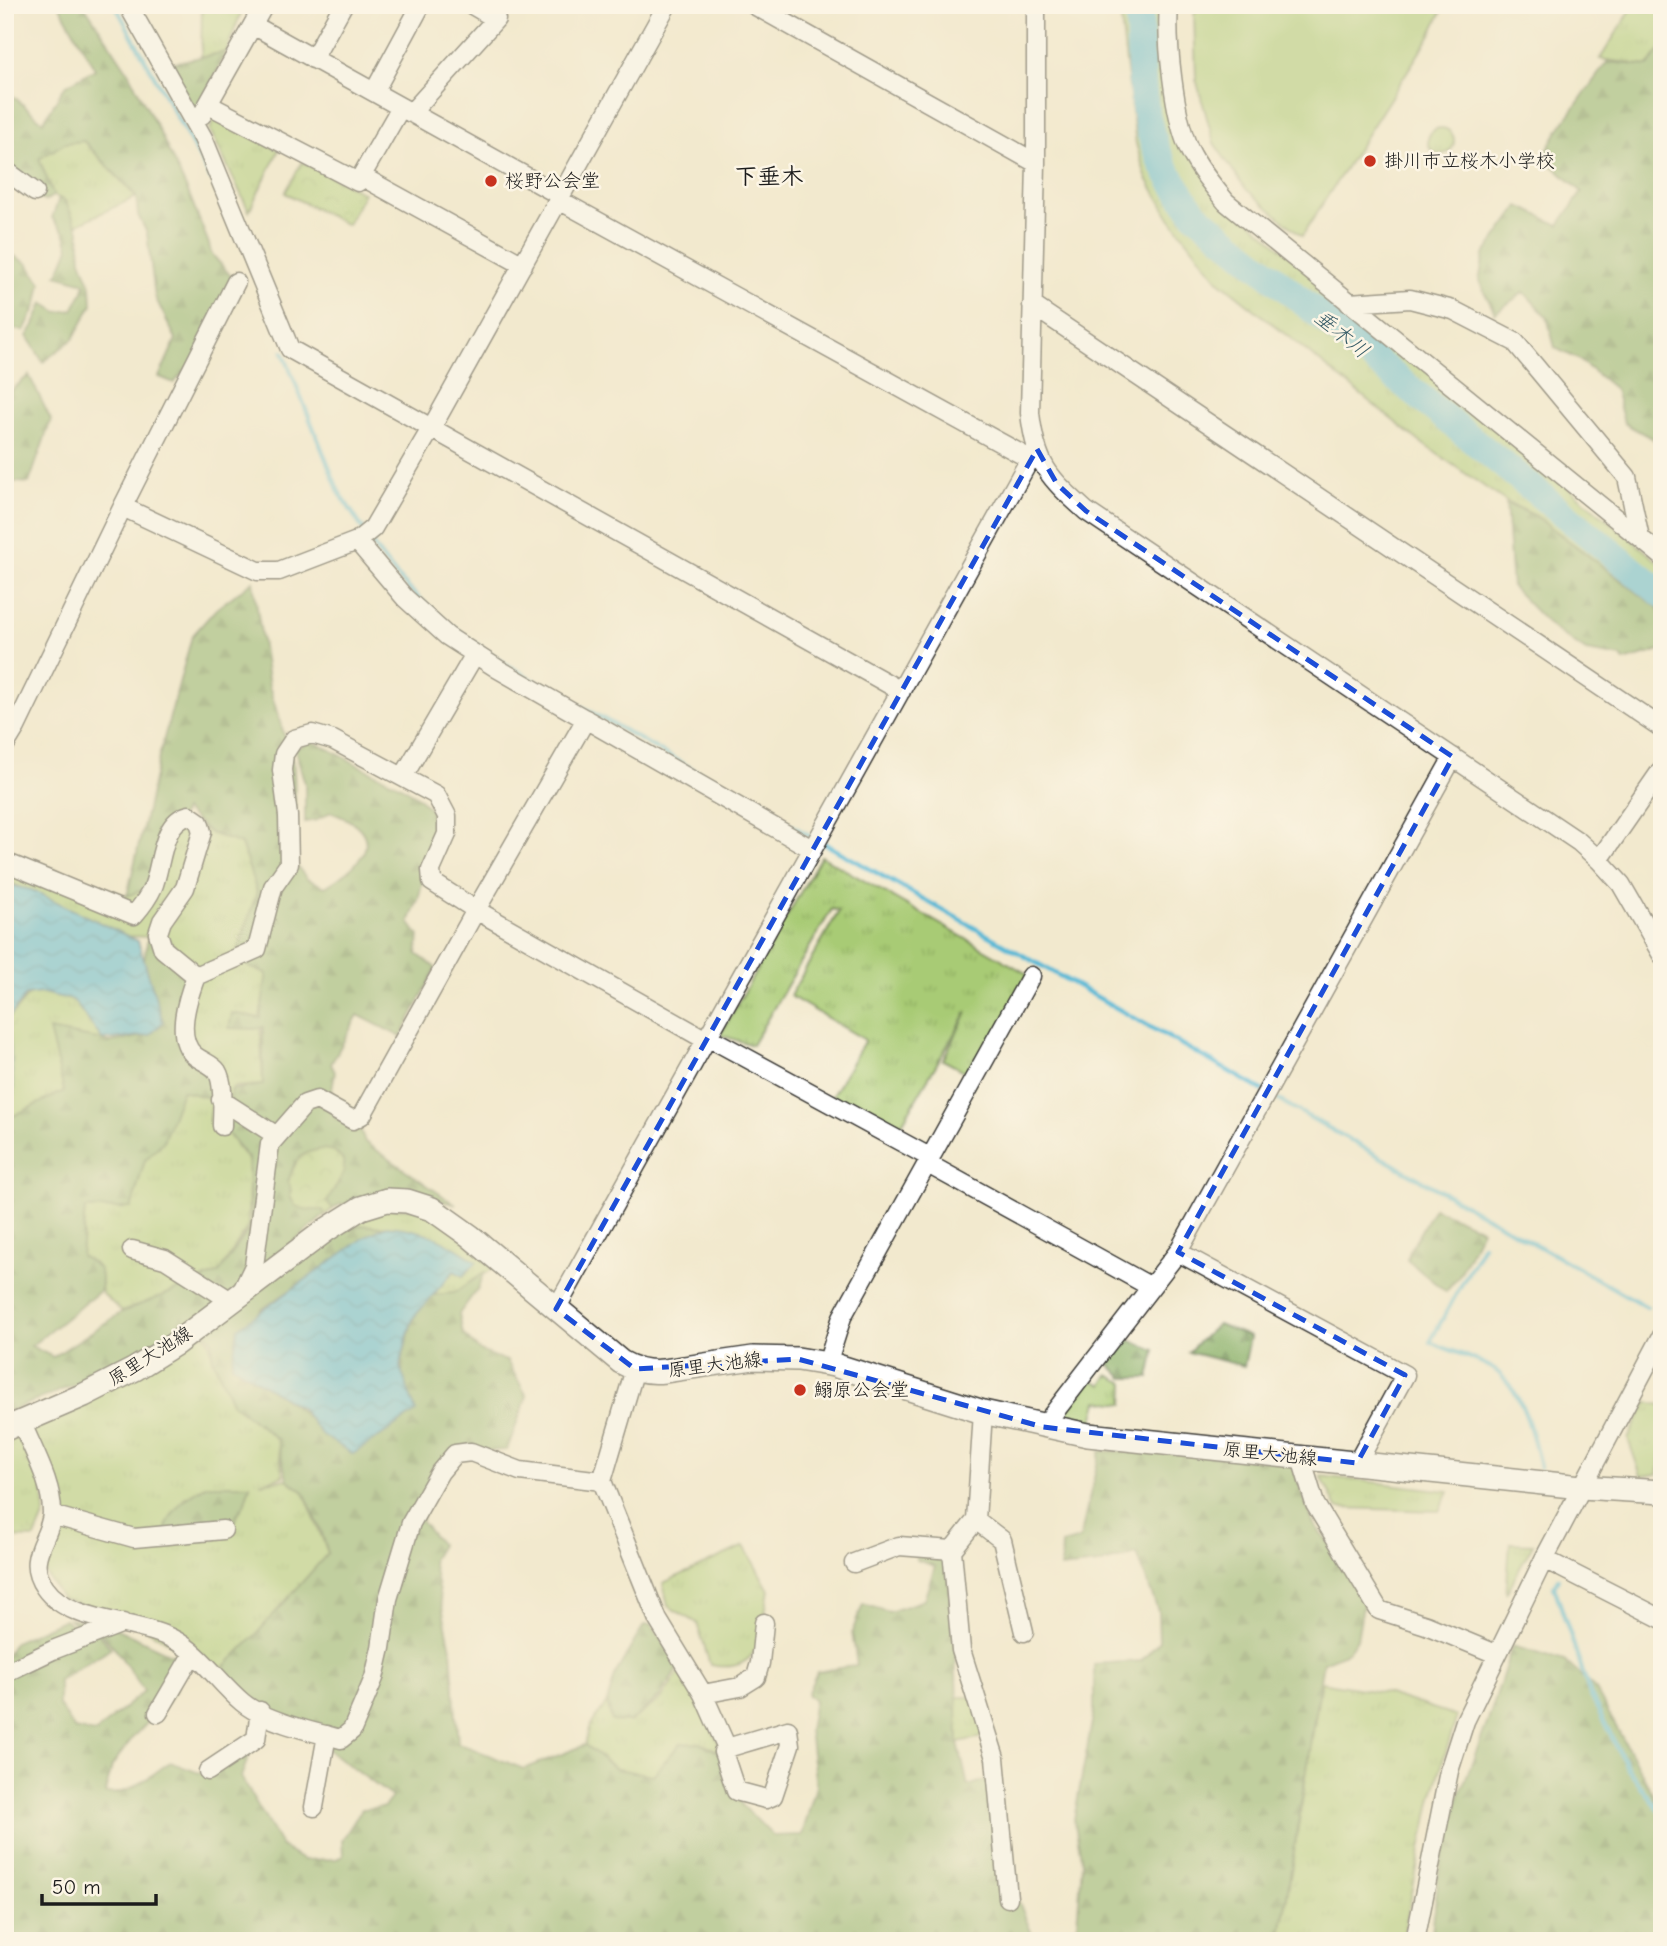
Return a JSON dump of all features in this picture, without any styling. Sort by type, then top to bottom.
[{"type":"main road","name":"原里大池線","points":[[14,1426],[135,1369],[175,1344],[326,1230],[361,1208],[387,1200],[407,1201],[432,1209],[466,1233],[621,1362],[635,1369],[652,1372],[753,1358],[798,1359],[827,1364],[983,1412],[1088,1435],[1581,1487],[1662,1492]]},
{"type":"street","points":[[128,5],[196,125],[290,349],[901,691]]},
{"type":"street","points":[[196,125],[264,5]]},
{"type":"street","points":[[313,59],[343,5]]},
{"type":"street","points":[[374,92],[421,5]]},
{"type":"street","points":[[208,105],[358,182],[406,110],[496,19],[472,5]]},
{"type":"street","points":[[123,507],[258,571],[279,571],[358,541],[373,528],[667,5]]},
{"type":"street","points":[[754,5],[1036,163]]},
{"type":"street","points":[[555,1309],[1033,454],[1030,413],[1036,163],[1036,5]]},
{"type":"street","points":[[1169,5],[1168,24],[1179,123],[1189,150],[1206,178],[1226,202],[1662,556]]},
{"type":"street","points":[[253,25],[560,198],[1033,454],[1057,484],[1087,511],[1579,842],[1621,884],[1662,955]]},
{"type":"street","points":[[5,170],[35,192]]},
{"type":"street","points":[[361,176],[523,265]]},
{"type":"street","points":[[5,745],[236,282]]},
{"type":"street","points":[[1349,303],[1410,299],[1454,310],[1516,341],[1627,477],[1640,538]]},
{"type":"street","points":[[1032,305],[1662,728]]},
{"type":"street","points":[[358,541],[405,598],[447,636],[813,849]]},
{"type":"street","points":[[403,777],[475,654]]},
{"type":"street","points":[[132,1250],[165,1259],[236,1297],[254,1266],[270,1144],[305,1104],[317,1100],[353,1120],[362,1115],[586,719]]},
{"type":"street","points":[[196,976],[257,949],[273,887],[289,864],[288,816],[282,770],[284,754],[295,739],[312,734],[333,740],[436,795],[447,816],[447,834],[431,870],[432,882],[476,910],[930,1161],[1151,1287]]},
{"type":"street","points":[[1043,1427],[1178,1252],[1453,757]]},
{"type":"street","points":[[1599,860],[1662,769]]},
{"type":"street","points":[[5,862],[134,915],[154,886],[166,840],[177,821],[189,816],[199,822],[202,832],[185,888],[162,920],[159,933],[163,949],[196,976]]},
{"type":"street","points":[[196,976],[187,1010],[185,1041],[194,1055],[217,1071],[221,1084],[222,1126]]},
{"type":"street","points":[[827,1364],[842,1317],[1031,976]]},
{"type":"street","points":[[221,1100],[277,1136]]},
{"type":"street","points":[[1178,1252],[1405,1375],[1357,1463]]},
{"type":"street","points":[[1415,1941],[1449,1771],[1465,1721],[1544,1559],[1662,1336]]},
{"type":"street","points":[[635,1369],[602,1481],[658,1620],[704,1694],[727,1748]]},
{"type":"street","points":[[983,1412],[976,1520],[952,1550],[961,1650],[995,1758],[1008,1898]]},
{"type":"street","points":[[14,1426],[48,1485],[52,1515],[41,1543],[36,1568],[44,1588],[57,1601],[78,1612],[173,1638],[193,1653],[244,1704],[294,1727],[341,1739],[352,1730],[374,1678],[388,1598],[411,1523],[440,1472],[455,1454],[471,1452],[520,1471],[602,1481]]},
{"type":"street","points":[[1301,1458],[1315,1504],[1380,1610],[1426,1625],[1496,1654]]},
{"type":"street","points":[[52,1515],[134,1538],[223,1530]]},
{"type":"street","points":[[976,1520],[1002,1540],[1024,1632]]},
{"type":"street","points":[[854,1563],[899,1546],[952,1550]]},
{"type":"street","points":[[1544,1559],[1662,1619]]},
{"type":"street","points":[[9,1671],[53,1650],[123,1623]]},
{"type":"street","points":[[704,1694],[740,1687],[755,1677],[760,1664],[764,1623]]},
{"type":"street","points":[[158,1713],[193,1653]]},
{"type":"street","points":[[208,1772],[256,1739],[260,1711]]},
{"type":"street","points":[[314,1807],[327,1735]]},
{"type":"highlighted area","points":[[1037,449],[1057,484],[1086,511],[1453,757],[1178,1252],[1405,1375],[1357,1463],[1043,1427],[798,1359],[635,1369],[556,1309]]},
{"type":"green space","points":[[59,5],[84,5],[127,70],[189,194],[211,253],[236,282],[201,353],[174,383],[159,377],[176,339],[155,297],[147,233],[138,215],[136,196],[84,141],[65,143],[39,159],[54,196],[44,201],[14,184],[5,182],[5,89],[43,122],[65,86],[95,69]]},
{"type":"green space","points":[[202,5],[244,5],[226,52],[201,57]]},
{"type":"green space","points":[[1119,5],[1161,5],[1166,111],[1217,191],[1308,272],[1662,565],[1662,615],[1658,608],[1536,516],[1505,501],[1420,442],[1219,281],[1170,218],[1146,177],[1136,144]]},
{"type":"green space","points":[[1199,5],[1445,5],[1430,36],[1302,236],[1246,189],[1214,143],[1196,79],[1194,14]]},
{"type":"green space","points":[[1634,5],[1654,5],[1662,9],[1662,48],[1648,66],[1600,59]]},
{"type":"green space","points":[[1662,48],[1662,444],[1624,423],[1615,389],[1578,359],[1555,348],[1547,317],[1524,292],[1495,313],[1479,281],[1484,255],[1519,206],[1559,225],[1582,192],[1543,157],[1559,129],[1607,62],[1648,66]]},
{"type":"green space","points":[[226,52],[196,114],[167,64]]},
{"type":"green space","points":[[214,119],[279,150],[249,211],[210,130]]},
{"type":"green space","points":[[1441,128],[1450,132],[1454,141],[1450,150],[1441,154],[1432,150],[1428,141],[1432,132]]},
{"type":"green space","points":[[84,141],[136,197],[76,225],[65,201],[54,196],[39,159],[65,142]]},
{"type":"green space","points":[[302,162],[364,193],[347,225],[285,193]]},
{"type":"green space","points":[[59,198],[65,201],[79,230],[81,260],[91,286],[92,305],[73,339],[43,362],[27,336],[43,303],[58,312],[73,310],[85,283],[56,275],[69,248],[64,232],[52,218]]},
{"type":"green space","points":[[5,251],[27,263],[41,283],[37,304],[24,331],[5,328]]},
{"type":"green space","points":[[29,375],[51,420],[29,483],[5,481],[5,396]]},
{"type":"green space","points":[[1506,504],[1534,515],[1658,608],[1662,618],[1662,650],[1624,661],[1621,657],[1586,651],[1552,628],[1512,587]]},
{"type":"green space","points":[[253,581],[269,686],[294,767],[297,866],[307,879],[325,887],[358,861],[366,843],[364,834],[356,825],[331,812],[317,820],[305,822],[305,784],[295,749],[311,741],[414,794],[423,801],[438,822],[418,900],[409,922],[419,936],[417,954],[436,968],[401,1037],[358,1015],[331,1064],[335,1072],[330,1100],[336,1119],[349,1107],[355,1113],[365,1142],[456,1205],[427,1196],[400,1196],[339,1205],[333,1209],[326,1202],[344,1172],[295,1162],[288,1182],[307,1210],[323,1210],[325,1215],[175,1344],[5,1413],[5,1120],[64,1091],[49,1030],[103,1040],[106,1043],[150,1035],[163,1022],[144,960],[148,937],[191,981],[178,1038],[214,1072],[213,1099],[182,1091],[163,1142],[145,1160],[131,1208],[85,1209],[81,1256],[99,1269],[100,1291],[31,1346],[53,1357],[122,1312],[219,1273],[251,1226],[248,1158],[228,1134],[231,1090],[263,1085],[263,1027],[229,1028],[232,1013],[260,1018],[267,974],[249,967],[237,953],[257,892],[241,844],[210,833],[184,810],[151,887],[127,896],[160,753],[192,636],[216,609]]},
{"type":"green space","points":[[174,817],[241,844],[257,892],[237,953],[195,972],[165,935],[127,936],[5,880],[5,851],[127,896]]},
{"type":"green space","points":[[821,856],[1031,976],[971,1075],[943,1060],[967,1012],[894,1137],[832,1096],[865,1040],[790,996],[839,911],[832,909],[752,1045],[720,1035]]},
{"type":"green space","points":[[241,957],[249,967],[267,973],[260,1018],[263,1085],[233,1087],[228,1134],[249,1162],[248,1226],[219,1273],[122,1312],[102,1293],[100,1272],[81,1256],[84,1207],[131,1208],[145,1160],[161,1143],[180,1046],[197,978]]},
{"type":"green space","points":[[34,989],[73,1000],[106,1043],[65,1091],[5,1120],[5,1095],[14,1093],[8,1019]]},
{"type":"green space","points":[[322,1149],[334,1151],[343,1160],[344,1172],[327,1202],[333,1209],[325,1215],[323,1210],[307,1210],[295,1206],[288,1182],[299,1158]]},
{"type":"green space","points":[[361,1208],[432,1209],[493,1269],[454,1293],[432,1295],[454,1271],[463,1276],[476,1262],[387,1226],[348,1230],[337,1227]]},
{"type":"green space","points":[[1434,1208],[1482,1229],[1459,1276],[1446,1292],[1407,1260]]},
{"type":"green space","points":[[362,1225],[384,1227],[261,1310],[232,1365],[292,1403],[310,1420],[400,1405],[403,1356],[413,1318],[432,1295],[454,1293],[484,1273],[478,1288],[459,1314],[463,1334],[480,1351],[507,1361],[527,1396],[507,1450],[454,1452],[421,1521],[441,1545],[432,1560],[451,1649],[458,1743],[524,1769],[585,1745],[616,1769],[653,1775],[680,1744],[699,1743],[733,1759],[732,1787],[743,1806],[773,1836],[802,1835],[816,1786],[809,1730],[814,1701],[807,1694],[817,1672],[857,1665],[852,1632],[863,1604],[889,1612],[924,1600],[935,1566],[917,1560],[914,1552],[945,1552],[955,1637],[958,1742],[968,1786],[997,1776],[1003,1862],[1032,1934],[1059,1937],[1077,1924],[1082,1862],[1074,1819],[1094,1711],[1094,1664],[1141,1661],[1159,1642],[1158,1611],[1137,1554],[1099,1564],[1061,1568],[1062,1544],[1080,1539],[1100,1451],[1291,1462],[1313,1523],[1366,1589],[1357,1639],[1348,1652],[1323,1662],[1280,1941],[5,1941],[5,1657],[14,1642],[65,1619],[81,1634],[98,1634],[111,1648],[59,1680],[59,1705],[74,1729],[95,1733],[144,1691],[114,1647],[101,1634],[83,1631],[69,1618],[113,1627],[175,1656],[176,1689],[165,1706],[134,1736],[112,1766],[105,1793],[122,1792],[131,1788],[170,1762],[202,1774],[250,1753],[241,1777],[282,1847],[303,1860],[336,1859],[343,1856],[342,1840],[362,1809],[384,1807],[392,1797],[281,1715],[216,1675],[252,1639],[328,1553],[304,1492],[287,1479],[277,1439],[233,1404],[213,1359],[212,1340],[204,1330],[333,1226],[348,1230]]},
{"type":"green space","points":[[1218,1324],[1250,1337],[1244,1366],[1188,1352]]},
{"type":"green space","points":[[203,1333],[209,1340],[213,1359],[233,1404],[277,1439],[283,1476],[260,1483],[287,1479],[304,1492],[328,1553],[418,1416],[246,1686],[144,1628],[148,1619],[125,1618],[62,1599],[42,1568],[57,1518],[68,1517],[43,1491],[45,1514],[35,1538],[5,1537],[5,1434]],"holes":[[[207,1485],[250,1486],[244,1505],[229,1529],[216,1539],[157,1546],[134,1538],[165,1532],[184,1498]]]},
{"type":"green space","points":[[1124,1338],[1155,1350],[1149,1378],[1123,1378],[1106,1361]]},
{"type":"green space","points":[[1108,1375],[1125,1383],[1124,1404],[1098,1401],[1093,1421],[1057,1418],[1088,1378],[1102,1385]]},
{"type":"green space","points":[[1647,1402],[1662,1405],[1662,1450],[1658,1474],[1641,1476],[1628,1439]]},
{"type":"green space","points":[[1321,1476],[1449,1491],[1439,1511],[1337,1508]]},
{"type":"green space","points":[[207,1485],[250,1485],[244,1505],[229,1529],[165,1532],[171,1516],[180,1504]]},
{"type":"green space","points":[[1510,1543],[1533,1544],[1506,1594]]},
{"type":"green space","points":[[744,1546],[769,1590],[761,1634],[757,1647],[741,1664],[728,1667],[710,1665],[697,1623],[668,1606],[663,1583]]},
{"type":"green space","points":[[644,1625],[651,1625],[680,1665],[660,1696],[630,1722],[612,1721],[607,1702],[616,1673]]},
{"type":"green space","points":[[1512,1646],[1565,1661],[1596,1690],[1662,1810],[1662,1941],[1431,1941],[1439,1872],[1460,1793],[1488,1721]]},
{"type":"green space","points":[[682,1668],[723,1752],[699,1743],[680,1744],[653,1776],[616,1769],[585,1745],[589,1728],[607,1702],[612,1721],[630,1722],[662,1698]]},
{"type":"green space","points":[[1321,1682],[1385,1693],[1457,1716],[1432,1797],[1402,1941],[1280,1941]]},
{"type":"green space","points":[[956,1697],[975,1697],[988,1736],[958,1742]]},
{"type":"water","points":[[5,884],[32,890],[138,941],[163,1022],[150,1035],[103,1040],[73,1000],[42,993],[26,995],[8,1019],[14,1094],[5,1094]]},
{"type":"water","points":[[387,1226],[435,1237],[477,1262],[463,1276],[454,1271],[413,1318],[400,1367],[416,1412],[353,1454],[322,1435],[301,1408],[232,1365],[238,1328],[368,1235]]},
{"type":"waterway","points":[[115,5],[211,179]]},
{"type":"waterway","name":"垂木川","points":[[1139,5],[1142,86],[1149,126],[1163,164],[1195,214],[1662,594]]},
{"type":"waterway","points":[[283,352],[339,492],[364,531]]},
{"type":"waterway","points":[[369,539],[392,571],[419,599],[482,648],[814,838]]},
{"type":"waterway","points":[[822,842],[1262,1090]]},
{"type":"waterway","points":[[1270,1095],[1647,1307]]},
{"type":"waterway","points":[[1483,1245],[1430,1342],[1481,1363],[1505,1379],[1520,1401],[1540,1467]]},
{"type":"waterway","points":[[1558,1579],[1554,1586],[1590,1694],[1628,1769],[1662,1814]]},
{"type":"place","name":"掛川市立桜木小学校","points":[[1370,161]]},
{"type":"place","name":"桜野公会堂","points":[[491,181]]},
{"type":"place","name":"鰯原公会堂","points":[[800,1390]]},
{"type":"district","name":"下垂木","points":[[769,176]]}]
